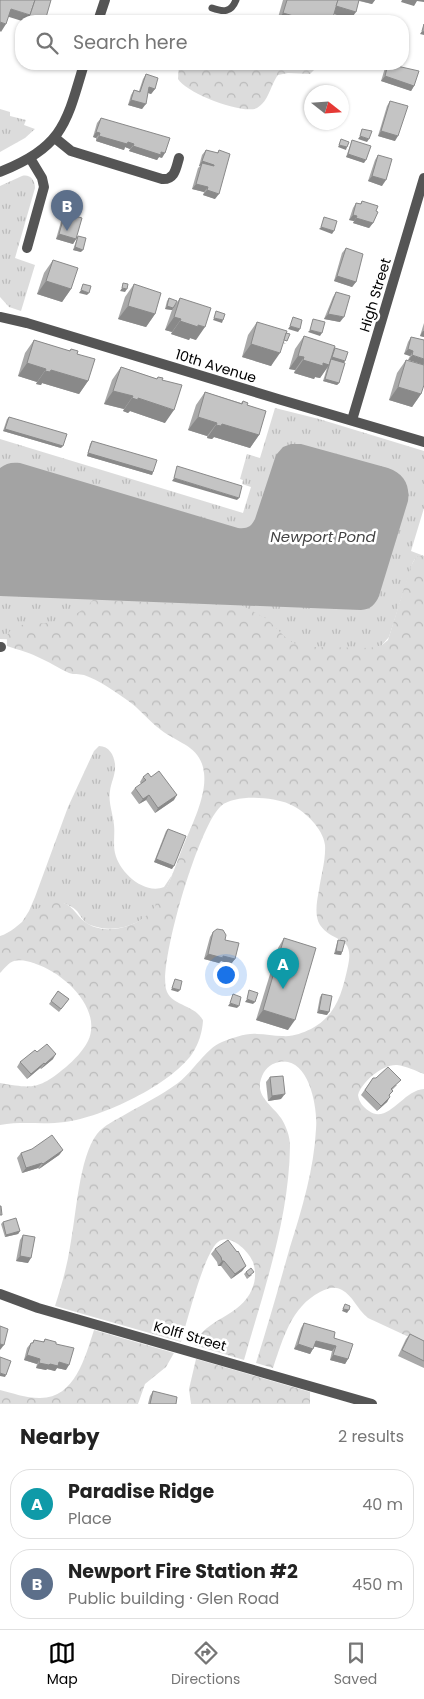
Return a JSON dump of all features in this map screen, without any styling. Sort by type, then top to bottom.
[{"type":"street","points":[[100,15],[105,0]]},
{"type":"street","points":[[0,172],[30,158],[55,138],[69,113],[82,70]]},
{"type":"street","points":[[55,138],[71,151],[164,179],[173,175],[179,158]]},
{"type":"street","points":[[27,248],[44,187],[42,178],[30,158]]},
{"type":"street","name":"High Street","points":[[352,420],[424,178]]},
{"type":"street","name":"10th Avenue","points":[[0,317],[27,323],[278,400],[424,442]]},
{"type":"street","name":"Kolff Street","points":[[0,1294],[32,1306],[372,1404]]},
{"type":"lane","points":[[212,8],[221,11],[228,10],[233,7],[236,0]]},
{"type":"green space","points":[[179,70],[314,70],[310,74],[288,73],[278,75],[261,105],[250,109],[228,106],[203,96],[183,85],[178,79]]},
{"type":"green space","points":[[0,109],[10,112],[10,116],[26,120],[24,125],[35,129],[25,138],[0,152]]},
{"type":"green space","points":[[22,176],[32,178],[35,188],[15,258],[35,265],[21,311],[9,307],[0,297],[0,186]]},
{"type":"green space","name":"Newport Pond","points":[[275,408],[319,419],[424,451],[424,508],[411,551],[424,556],[417,556],[413,562],[389,637],[382,645],[424,809],[380,651],[0,639],[0,439],[243,513],[251,487],[242,484],[243,480],[240,479],[247,454],[260,458]]},
{"type":"green space","points":[[417,556],[424,556],[424,1074],[404,1066],[391,1065],[373,1075],[358,1095],[360,1102],[369,1111],[383,1114],[409,1095],[424,1089],[424,1344],[368,1318],[346,1293],[337,1288],[331,1288],[310,1298],[295,1315],[289,1325],[273,1368],[256,1363],[303,1204],[315,1144],[316,1120],[310,1085],[298,1067],[289,1062],[275,1063],[267,1068],[260,1085],[260,1091],[263,1096],[285,1124],[290,1146],[289,1173],[274,1254],[244,1360],[194,1345],[206,1329],[240,1306],[247,1298],[253,1286],[255,1272],[253,1262],[243,1249],[233,1241],[223,1240],[218,1242],[207,1259],[196,1289],[181,1342],[55,1306],[67,1262],[82,1172],[91,1144],[97,1134],[110,1123],[178,1083],[210,1050],[222,1042],[248,1034],[294,1035],[311,1029],[320,1023],[333,1010],[341,994],[349,956],[346,944],[325,931],[317,917],[317,903],[325,845],[317,826],[301,811],[282,802],[264,798],[244,798],[227,802],[221,806],[212,818],[192,865],[175,924],[165,974],[168,995],[195,1012],[203,1021],[200,1038],[192,1054],[182,1066],[152,1088],[98,1114],[65,1122],[0,1125],[0,1083],[36,1086],[49,1080],[81,1052],[88,1041],[91,1029],[86,1005],[69,984],[58,975],[36,964],[19,960],[10,963],[0,973],[0,936],[15,928],[42,906],[50,903],[67,904],[84,921],[102,929],[116,929],[135,923],[145,917],[160,901],[170,881],[198,811],[204,782],[202,764],[194,751],[161,730],[131,703],[90,677],[69,673],[34,655],[7,646],[8,634],[19,626],[47,623],[69,617],[85,608],[93,600],[243,606],[267,619],[293,643],[313,647],[370,648],[382,645],[388,640],[410,569]]},
{"type":"green space","points":[[99,746],[103,746],[110,752],[115,764],[110,799],[114,825],[114,850],[117,860],[127,874],[148,888],[164,887],[172,875],[166,891],[151,913],[135,923],[118,928],[108,929],[90,925],[75,910],[63,903],[36,911],[22,922],[35,897],[68,807],[94,751]]},
{"type":"green space","points":[[94,1330],[174,1353],[166,1367],[145,1384],[138,1404],[0,1404],[0,1390],[39,1398],[62,1392],[77,1374]]},
{"type":"green space","points":[[196,1359],[310,1392],[310,1404],[191,1404],[189,1389]]},
{"type":"water","name":"Newport Pond","points":[[291,444],[301,444],[388,468],[394,470],[405,480],[408,490],[408,501],[379,596],[370,608],[361,610],[0,596],[0,468],[5,465],[20,463],[238,528],[244,528],[250,526],[255,519],[276,455],[283,447]]},
{"type":"building","points":[[0,0],[35,0],[30,15],[11,9],[6,24],[0,22]]},
{"type":"building","points":[[35,0],[51,0],[47,15],[30,15]]},
{"type":"building","points":[[287,0],[338,0],[334,15],[290,15],[283,13]]},
{"type":"building","points":[[338,0],[359,0],[356,12],[336,6]]},
{"type":"building","points":[[409,69],[419,71],[414,86],[385,76],[386,70]]},
{"type":"building","points":[[146,74],[158,78],[155,89],[149,87],[146,104],[131,100],[134,90],[140,92]]},
{"type":"building","points":[[390,101],[408,106],[398,136],[381,131]]},
{"type":"building","points":[[101,118],[170,138],[165,153],[161,152],[161,155],[133,146],[134,144],[128,142],[127,144],[99,136],[100,133],[96,132]]},
{"type":"building","points":[[362,129],[372,131],[369,139],[360,136]]},
{"type":"building","points":[[341,139],[349,142],[347,147],[339,145]]},
{"type":"building","points":[[352,140],[371,146],[366,160],[348,154]]},
{"type":"building","points":[[206,150],[218,153],[219,150],[230,154],[219,194],[207,190],[208,187],[196,184],[202,163],[214,166],[202,161]]},
{"type":"building","points":[[378,155],[392,159],[386,180],[372,176]]},
{"type":"building","points":[[362,201],[378,206],[376,211],[378,212],[373,223],[356,218],[357,216],[353,215],[356,203],[361,204]]},
{"type":"building","points":[[65,213],[82,218],[76,239],[59,234]]},
{"type":"building","points":[[324,217],[337,221],[334,231],[321,227]]},
{"type":"building","points":[[78,236],[86,238],[83,250],[75,247]]},
{"type":"building","points":[[346,248],[363,254],[356,282],[337,276]]},
{"type":"building","points":[[53,260],[78,268],[71,289],[46,281]]},
{"type":"building","points":[[123,283],[128,284],[127,289],[122,288]]},
{"type":"building","points":[[83,284],[91,286],[89,293],[81,290]]},
{"type":"building","points":[[134,284],[161,293],[155,314],[128,306]]},
{"type":"building","points":[[336,292],[350,296],[344,317],[328,314]]},
{"type":"building","points":[[169,298],[177,301],[173,308],[167,306]]},
{"type":"building","points":[[180,298],[211,308],[205,327],[198,325],[198,327],[174,317]]},
{"type":"building","points":[[216,311],[225,314],[223,320],[214,318]]},
{"type":"building","points":[[293,317],[302,320],[300,329],[290,326]]},
{"type":"building","points":[[313,319],[325,322],[322,333],[310,330]]},
{"type":"building","points":[[257,322],[287,331],[280,353],[251,344]]},
{"type":"building","points":[[286,333],[290,334],[287,341],[284,340]]},
{"type":"building","points":[[304,336],[335,346],[329,365],[323,363],[323,366],[303,360],[304,357],[298,356]]},
{"type":"building","points":[[411,337],[424,340],[424,359],[412,355],[413,351],[408,349]]},
{"type":"building","points":[[34,340],[70,351],[71,349],[78,351],[77,354],[95,359],[88,381],[51,370],[50,372],[45,371],[46,369],[27,363]]},
{"type":"building","points":[[335,348],[348,352],[345,361],[332,357]]},
{"type":"building","points":[[331,359],[345,363],[339,383],[325,379]]},
{"type":"building","points":[[406,360],[424,365],[424,385],[421,394],[398,387]]},
{"type":"building","points":[[121,367],[182,385],[174,410],[113,391]]},
{"type":"building","points":[[205,392],[242,404],[243,401],[248,403],[247,405],[266,411],[259,435],[222,424],[221,426],[216,425],[217,423],[198,417]]},
{"type":"building","points":[[9,417],[67,434],[63,446],[5,429]]},
{"type":"building","points":[[92,441],[157,460],[153,472],[88,453]]},
{"type":"building","points":[[177,466],[242,486],[239,498],[174,478]]},
{"type":"building","points":[[159,771],[177,795],[158,808],[149,795],[143,799],[135,788],[146,780],[143,777],[148,773],[151,777]]},
{"type":"building","points":[[168,829],[186,836],[174,866],[156,859]]},
{"type":"building","points":[[217,929],[223,930],[226,935],[225,940],[239,943],[235,959],[208,954],[213,932]]},
{"type":"building","points":[[284,938],[316,948],[295,1020],[263,1010]]},
{"type":"building","points":[[338,940],[345,941],[342,952],[336,951]]},
{"type":"building","points":[[175,979],[182,981],[180,990],[172,988]]},
{"type":"building","points":[[249,990],[258,993],[255,1002],[247,999]]},
{"type":"building","points":[[58,991],[69,999],[61,1009],[51,1001]]},
{"type":"building","points":[[233,994],[241,997],[239,1006],[230,1003]]},
{"type":"building","points":[[322,994],[332,996],[329,1012],[319,1010]]},
{"type":"building","points":[[47,1044],[56,1054],[31,1074],[20,1062],[35,1050],[37,1052]]},
{"type":"building","points":[[388,1067],[401,1080],[391,1089],[393,1091],[389,1095],[390,1097],[381,1106],[365,1090],[373,1078],[376,1078]]},
{"type":"building","points":[[283,1076],[285,1094],[272,1096],[270,1077]]},
{"type":"building","points":[[52,1135],[63,1150],[43,1164],[26,1168],[21,1153],[32,1149]]},
{"type":"building","points":[[16,1218],[20,1231],[6,1235],[3,1222]]},
{"type":"building","points":[[23,1235],[35,1237],[31,1258],[20,1256]]},
{"type":"building","points":[[228,1240],[238,1251],[246,1266],[235,1274],[222,1261],[215,1249]]},
{"type":"building","points":[[251,1268],[254,1272],[249,1276],[246,1272]]},
{"type":"building","points":[[345,1304],[350,1306],[349,1310],[343,1309]]},
{"type":"building","points":[[304,1323],[335,1332],[334,1338],[353,1344],[348,1359],[333,1355],[336,1346],[316,1341],[313,1349],[298,1344]]},
{"type":"building","points":[[0,1326],[8,1329],[4,1345],[0,1344]]},
{"type":"building","points":[[410,1334],[424,1341],[424,1361],[402,1350]]},
{"type":"building","points":[[45,1339],[56,1342],[56,1344],[74,1348],[69,1365],[59,1362],[58,1366],[39,1363],[40,1359],[27,1355],[34,1340],[44,1342]]},
{"type":"building","points":[[0,1357],[11,1361],[6,1375],[0,1373]]},
{"type":"building","points":[[153,1391],[177,1397],[176,1404],[150,1404]]},
{"type":"place","name":"Newport Fire Station #2","points":[[67,231]]},
{"type":"place","name":"Paradise Ridge","points":[[283,989]]}]
